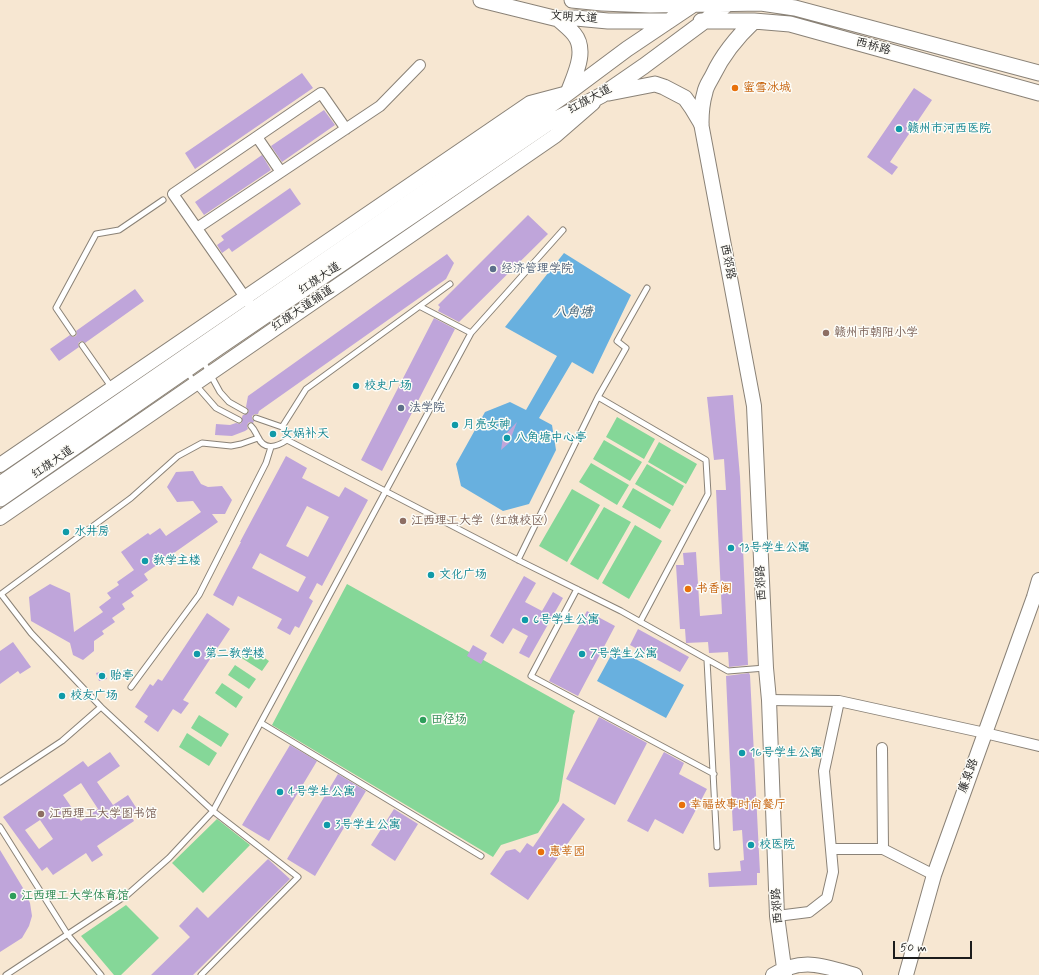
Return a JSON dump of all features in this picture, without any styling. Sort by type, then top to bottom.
[{"type":"main road","name":"文明大道","points":[[481,0],[558,19],[576,18],[608,21],[705,21]]},
{"type":"main road","name":"文明大道","points":[[572,0],[644,5],[730,1]]},
{"type":"main road","name":"红旗大道","points":[[0,499],[183,365],[547,124],[602,95],[644,66],[730,1]]},
{"type":"main road","name":"西桥路","points":[[730,1],[792,4],[1039,73]]},
{"type":"main road","name":"红旗大道","points":[[198,355],[254,310],[568,93],[627,49],[696,2]]},
{"type":"main road","points":[[0,465],[530,103],[568,93],[580,61],[580,53],[578,41],[574,34],[558,19]]},
{"type":"main road","name":"西桥路","points":[[705,21],[754,21],[790,24],[1039,93]]},
{"type":"main road","points":[[701,123],[705,90],[715,70],[730,46],[754,21]]},
{"type":"main road","points":[[602,95],[655,84],[685,98],[701,123]]},
{"type":"main road","name":"红旗大道辅道","points":[[0,518],[556,136],[602,95]]},
{"type":"main road","name":"西郊路","points":[[701,123],[754,406],[766,668],[769,700],[777,916],[781,973]]},
{"type":"main road","name":"红旗大道","points":[[0,484],[121,400],[183,365]]},
{"type":"main road","name":"廉泉路","points":[[906,975],[934,875],[1039,580]]},
{"type":"main road","points":[[781,973],[807,963],[855,975]]},
{"type":"street","points":[[197,228],[380,106],[420,65]]},
{"type":"street","points":[[254,310],[173,194],[321,93],[346,129]]},
{"type":"street","points":[[257,137],[281,172]]},
{"type":"street","points":[[769,700],[839,700],[1039,746]]},
{"type":"street","points":[[777,916],[809,912],[827,898],[833,872],[824,771],[839,700]]},
{"type":"street","points":[[882,748],[883,849]]},
{"type":"street","points":[[831,849],[883,849],[934,875]]},
{"type":"lane","points":[[73,333],[56,308],[96,234],[119,230],[163,200]]},
{"type":"lane","points":[[6,975],[127,895],[169,858],[213,811],[471,333],[564,230]]},
{"type":"lane","points":[[282,427],[306,389],[450,284]]},
{"type":"lane","points":[[518,560],[598,398],[626,348],[617,341],[647,288]]},
{"type":"lane","points":[[420,307],[471,333]]},
{"type":"lane","points":[[82,345],[121,400]]},
{"type":"lane","points":[[198,355],[210,373],[213,383],[220,392],[229,402],[245,411]]},
{"type":"lane","points":[[183,365],[195,384],[216,408],[240,420]]},
{"type":"lane","points":[[598,398],[706,460],[708,494],[640,622]]},
{"type":"lane","points":[[256,418],[282,427],[286,431],[287,440]]},
{"type":"lane","points":[[251,426],[256,430],[258,438],[261,442],[271,447],[279,445],[287,440]]},
{"type":"lane","points":[[201,975],[298,877],[213,811],[101,707],[31,633],[1,594],[131,498],[178,456],[202,443],[231,446],[258,438]]},
{"type":"lane","points":[[287,440],[640,622],[728,671],[766,668]]},
{"type":"lane","points":[[131,687],[199,595],[266,463],[271,447]]},
{"type":"lane","points":[[577,590],[531,676],[714,774]]},
{"type":"lane","points":[[707,660],[717,848]]},
{"type":"lane","points":[[0,782],[62,741],[101,707]]},
{"type":"lane","points":[[261,723],[482,856]]},
{"type":"lane","points":[[0,827],[68,935],[101,975]]},
{"type":"green space","points":[[617,417],[655,439],[644,459],[606,437]]},
{"type":"green space","points":[[604,440],[642,462],[630,481],[593,459]]},
{"type":"green space","points":[[659,442],[697,464],[686,484],[648,462]]},
{"type":"green space","points":[[591,463],[629,485],[617,505],[579,482]]},
{"type":"green space","points":[[647,464],[684,486],[673,506],[635,484]]},
{"type":"green space","points":[[633,488],[671,510],[660,529],[622,507]]},
{"type":"green space","points":[[572,489],[600,505],[567,562],[539,546]]},
{"type":"green space","points":[[604,507],[631,522],[598,580],[570,564]]},
{"type":"green space","points":[[635,525],[662,541],[629,599],[602,583]]},
{"type":"green space","name":"田径场","points":[[347,584],[575,711],[573,715],[559,801],[538,833],[501,845],[493,857],[272,725]]},
{"type":"green space","points":[[247,646],[269,661],[262,671],[240,657]]},
{"type":"green space","points":[[235,665],[256,679],[249,689],[228,675]]},
{"type":"green space","points":[[222,683],[243,697],[236,708],[215,693]]},
{"type":"green space","points":[[199,715],[229,734],[221,747],[191,728]]},
{"type":"green space","points":[[187,733],[217,753],[209,766],[179,747]]},
{"type":"green space","points":[[217,819],[250,845],[203,893],[172,863]]},
{"type":"green space","points":[[126,905],[159,938],[121,975],[114,975],[81,936]]},
{"type":"water","name":"八角塘","points":[[564,253],[631,295],[593,374],[572,362],[539,418],[552,425],[556,450],[529,504],[503,511],[461,486],[456,464],[485,412],[510,402],[526,410],[557,356],[505,327]]},
{"type":"water","points":[[615,648],[684,685],[666,718],[597,681]]},
{"type":"building","points":[[302,73],[313,88],[195,169],[185,153]]},
{"type":"building","name":"赣州市河西医院","points":[[914,88],[932,100],[890,162],[898,167],[892,175],[867,157]]},
{"type":"building","points":[[324,110],[335,125],[282,162],[271,146]]},
{"type":"building","points":[[262,155],[271,170],[204,215],[195,202]]},
{"type":"building","points":[[290,188],[301,204],[232,252],[229,248],[222,253],[217,245],[224,240],[221,236]]},
{"type":"building","name":"经济管理学院","points":[[528,215],[548,234],[459,322],[438,311],[440,307],[438,305]]},
{"type":"building","points":[[447,254],[454,263],[446,279],[259,411],[258,414],[252,416],[254,421],[253,423],[248,423],[248,429],[232,436],[215,435],[216,424],[230,425],[236,423],[240,424],[242,422],[243,415],[247,414],[249,411],[246,407],[248,396]]},
{"type":"building","points":[[135,289],[144,301],[85,343],[82,341],[79,342],[79,347],[59,361],[50,349],[70,335],[73,337],[76,336],[76,331]]},
{"type":"building","name":"法学院","points":[[434,318],[455,329],[382,471],[361,460]]},
{"type":"building","points":[[733,395],[740,477],[748,665],[729,667],[728,652],[709,653],[708,642],[686,643],[685,629],[680,629],[676,565],[684,565],[683,553],[696,552],[700,616],[722,614],[716,490],[726,490],[724,459],[714,460],[707,397]]},
{"type":"building","name":"八角塘中心亭","points":[[517,422],[509,443],[501,450],[503,437]]},
{"type":"building","points":[[286,456],[307,468],[302,478],[339,497],[345,487],[368,500],[322,586],[317,583],[309,598],[313,601],[299,628],[295,626],[290,635],[277,628],[282,619],[238,596],[233,606],[213,595]],"holes":[[[307,506],[329,517],[308,557],[286,546]],[[260,553],[306,577],[298,592],[252,568]]]},
{"type":"building","name":"教学主楼","points":[[193,471],[201,484],[208,487],[222,486],[232,500],[225,514],[212,514],[218,522],[144,574],[148,580],[131,592],[134,596],[122,604],[125,609],[112,618],[115,622],[102,631],[104,634],[94,641],[94,651],[83,660],[73,655],[70,643],[31,621],[29,597],[50,584],[70,593],[74,632],[103,612],[99,607],[111,598],[107,593],[119,585],[117,582],[134,570],[121,552],[148,533],[150,535],[160,528],[166,536],[201,512],[193,501],[177,502],[167,487],[176,472]]},
{"type":"building","name":"6号学生公寓","points":[[524,576],[536,583],[525,602],[542,611],[553,592],[563,598],[529,658],[519,653],[528,636],[513,628],[503,644],[490,636]]},
{"type":"building","name":"7号学生公寓","points":[[587,611],[615,626],[578,696],[549,681]]},
{"type":"building","name":"第二教学楼","points":[[207,613],[230,629],[183,700],[189,703],[181,714],[173,709],[158,732],[144,722],[148,716],[135,707],[150,684],[153,686],[158,679],[162,681]]},
{"type":"building","points":[[638,629],[689,657],[680,672],[630,645]]},
{"type":"building","points":[[13,642],[31,667],[20,674],[18,671],[0,684],[0,651]]},
{"type":"building","points":[[473,645],[487,653],[481,664],[467,656]]},
{"type":"building","name":"贻亭","points":[[104,671],[107,679],[99,681],[96,673]]},
{"type":"building","name":"16号学生公寓","points":[[749,673],[760,873],[757,873],[757,885],[709,887],[708,873],[741,871],[740,861],[744,860],[742,830],[733,831],[726,676]]},
{"type":"building","points":[[599,717],[647,743],[615,805],[566,779]]},
{"type":"building","name":"4号学生公寓","points":[[290,745],[317,761],[269,841],[242,825]]},
{"type":"building","name":"江西理工大学图书馆","points":[[110,752],[120,766],[97,782],[113,805],[128,795],[137,809],[130,814],[134,821],[97,846],[103,855],[92,862],[86,853],[53,875],[47,867],[42,871],[3,817],[83,761],[88,767]],"holes":[[[81,783],[98,809],[81,821],[63,795]],[[40,820],[53,839],[39,849],[25,830]]]},
{"type":"building","points":[[664,752],[684,763],[679,774],[707,789],[683,834],[655,819],[648,832],[627,821]]},
{"type":"building","name":"3号学生公寓","points":[[338,774],[366,791],[315,876],[287,859]]},
{"type":"building","name":"惠莘园","points":[[563,803],[585,819],[528,900],[490,874],[506,851],[515,849],[520,853],[527,843],[533,847]]},
{"type":"building","points":[[394,809],[418,824],[395,861],[371,845]]},
{"type":"building","name":"江西理工大学体育馆","points":[[0,850],[23,888],[30,903],[32,916],[29,926],[22,938],[0,952]]},
{"type":"building","points":[[268,859],[290,879],[193,975],[151,975],[190,937],[179,926],[197,907],[208,918]]},
{"type":"place","name":"蜜雪冰城","points":[[735,88]]},
{"type":"place","name":"赣州市河西医院","points":[[899,129]]},
{"type":"place","name":"经济管理学院","points":[[493,269]]},
{"type":"place","name":"赣州市朝阳小学","points":[[826,333]]},
{"type":"place","name":"校史广场","points":[[356,386]]},
{"type":"place","name":"法学院","points":[[401,408]]},
{"type":"place","name":"月亮女神","points":[[455,425]]},
{"type":"place","name":"女娲补天","points":[[273,434]]},
{"type":"place","name":"八角塘中心亭","points":[[507,438]]},
{"type":"place","name":"江西理工大学（红旗校区）","points":[[403,521]]},
{"type":"place","name":"水井房","points":[[66,532]]},
{"type":"place","name":"13号学生公寓","points":[[731,548]]},
{"type":"place","name":"教学主楼","points":[[145,561]]},
{"type":"place","name":"文化广场","points":[[431,575]]},
{"type":"place","name":"书香阁","points":[[688,589]]},
{"type":"place","name":"6号学生公寓","points":[[525,620]]},
{"type":"place","name":"第二教学楼","points":[[197,654]]},
{"type":"place","name":"7号学生公寓","points":[[582,654]]},
{"type":"place","name":"贻亭","points":[[102,676]]},
{"type":"place","name":"校友广场","points":[[62,696]]},
{"type":"place","name":"田径场","points":[[423,720]]},
{"type":"place","name":"16号学生公寓","points":[[742,753]]},
{"type":"place","name":"4号学生公寓","points":[[280,792]]},
{"type":"place","name":"幸福故事时尚餐厅","points":[[682,805]]},
{"type":"place","name":"江西理工大学图书馆","points":[[41,814]]},
{"type":"place","name":"3号学生公寓","points":[[327,825]]},
{"type":"place","name":"校医院","points":[[751,845]]},
{"type":"place","name":"惠莘园","points":[[541,852]]},
{"type":"place","name":"江西理工大学体育馆","points":[[13,896]]}]
